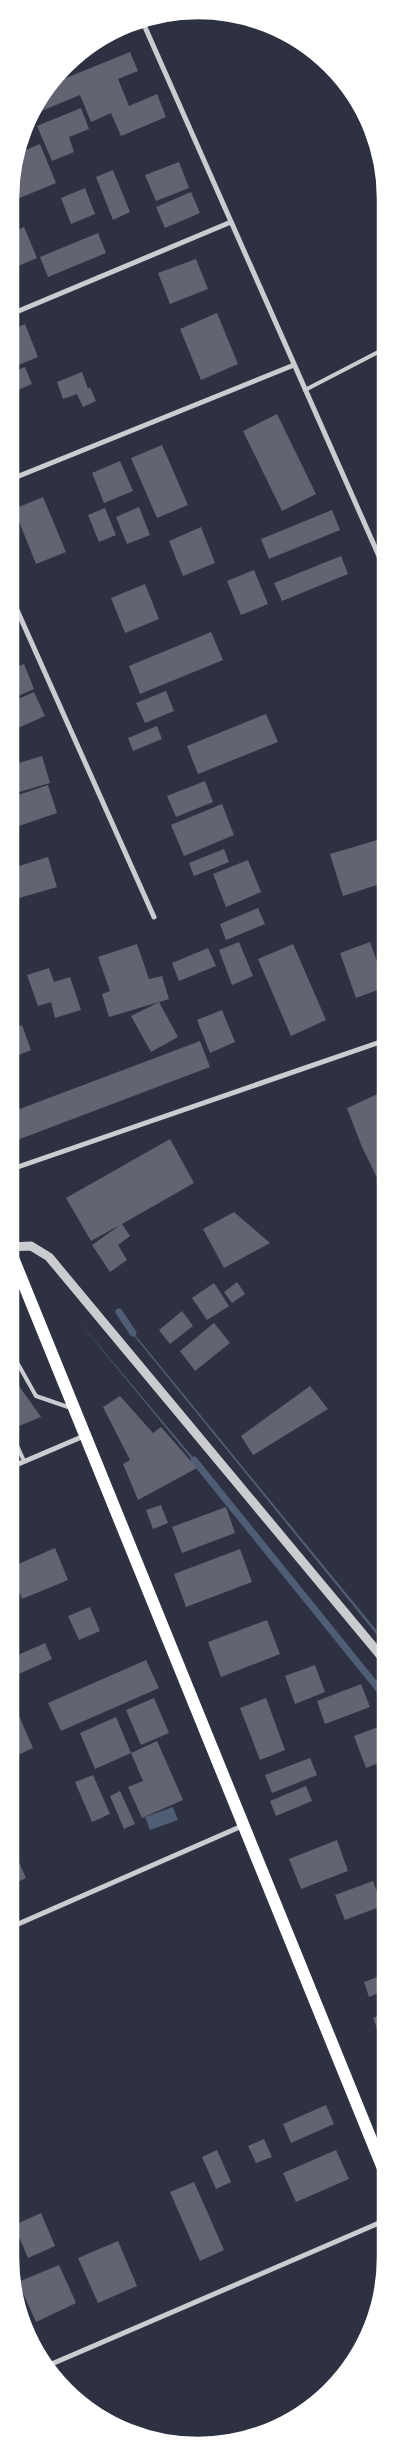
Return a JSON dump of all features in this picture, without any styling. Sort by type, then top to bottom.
[{"type":"main road","points":[[18,1272],[378,2157]]},
{"type":"street","points":[[144,26],[378,554]]},
{"type":"street","points":[[18,311],[231,222]]},
{"type":"street","points":[[18,476],[294,365]]},
{"type":"street","points":[[18,612],[154,917]]},
{"type":"street","points":[[18,1167],[378,1043]]},
{"type":"street","points":[[18,1247],[31,1246],[49,1257],[378,1652]]},
{"type":"street","points":[[18,1464],[84,1436]]},
{"type":"street","points":[[18,1924],[242,1826]]},
{"type":"street","points":[[52,2364],[378,2223]]},
{"type":"lane","points":[[305,390],[378,352]]},
{"type":"lane","points":[[18,1288],[23,1285]]},
{"type":"lane","points":[[18,1364],[36,1396],[73,1409]]},
{"type":"lane","points":[[18,1448],[24,1461]]},
{"type":"water","points":[[70,1311],[201,1467],[199,1468]]},
{"type":"water","points":[[126,1326],[378,1632],[378,1636]]},
{"type":"water","points":[[173,1807],[178,1820],[150,1830],[145,1817]]},
{"type":"building","points":[[130,52],[138,71],[118,79],[129,106],[157,94],[166,117],[121,136],[111,113],[91,122],[80,95],[39,112],[61,80]]},
{"type":"building","points":[[81,108],[89,129],[69,137],[74,152],[52,161],[37,126]]},
{"type":"building","points":[[40,144],[56,183],[18,199],[19,174],[24,150]]},
{"type":"building","points":[[179,162],[189,188],[156,201],[145,175]]},
{"type":"building","points":[[113,170],[130,212],[113,220],[96,177]]},
{"type":"building","points":[[85,188],[95,214],[71,224],[61,198]]},
{"type":"building","points":[[191,192],[200,213],[165,228],[156,207]]},
{"type":"building","points":[[24,227],[37,258],[18,266],[18,230]]},
{"type":"building","points":[[98,233],[106,253],[48,277],[40,257]]},
{"type":"building","points":[[196,259],[208,289],[170,304],[158,273]]},
{"type":"building","points":[[217,313],[238,364],[201,380],[180,329]]},
{"type":"building","points":[[25,324],[38,357],[18,365],[18,327]]},
{"type":"building","points":[[25,367],[32,384],[18,390],[18,370]]},
{"type":"building","points":[[82,372],[88,389],[90,387],[96,401],[83,407],[77,394],[63,399],[57,382]]},
{"type":"building","points":[[277,414],[316,494],[282,511],[243,431]]},
{"type":"building","points":[[162,445],[188,505],[157,518],[131,458]]},
{"type":"building","points":[[120,461],[133,491],[104,503],[92,473]]},
{"type":"building","points":[[43,497],[66,552],[36,564],[18,519],[18,507]]},
{"type":"building","points":[[139,507],[150,535],[127,544],[116,517]]},
{"type":"building","points":[[105,508],[116,535],[99,542],[88,515]]},
{"type":"building","points":[[332,510],[340,530],[269,559],[261,539]]},
{"type":"building","points":[[201,527],[215,563],[183,576],[169,541]]},
{"type":"building","points":[[341,556],[348,574],[282,601],[274,583]]},
{"type":"building","points":[[254,570],[268,604],[241,615],[227,581]]},
{"type":"building","points":[[145,584],[159,619],[125,633],[111,598]]},
{"type":"building","points":[[211,632],[223,660],[140,694],[129,666]]},
{"type":"building","points":[[24,664],[34,689],[18,696],[18,666]]},
{"type":"building","points":[[166,691],[174,711],[145,723],[136,703]]},
{"type":"building","points":[[34,692],[45,716],[18,728],[18,699]]},
{"type":"building","points":[[266,714],[278,742],[198,774],[187,746]]},
{"type":"building","points":[[157,726],[162,739],[133,751],[128,738]]},
{"type":"building","points":[[42,756],[50,783],[18,792],[18,763]]},
{"type":"building","points":[[205,781],[213,802],[176,817],[167,796]]},
{"type":"building","points":[[48,785],[57,813],[18,826],[18,795]]},
{"type":"building","points":[[222,804],[234,835],[184,856],[171,825]]},
{"type":"building","points":[[377,840],[378,885],[343,896],[330,854]]},
{"type":"building","points":[[224,849],[229,862],[194,876],[189,863]]},
{"type":"building","points":[[48,857],[57,887],[18,898],[18,866]]},
{"type":"building","points":[[248,860],[261,892],[226,907],[213,874]]},
{"type":"building","points":[[258,908],[265,924],[226,940],[220,924]]},
{"type":"building","points":[[239,942],[253,976],[232,985],[219,950]]},
{"type":"building","points":[[370,942],[378,964],[378,990],[356,998],[340,953]]},
{"type":"building","points":[[137,944],[149,979],[162,976],[169,999],[109,1017],[102,994],[110,991],[98,957]]},
{"type":"building","points":[[293,944],[326,1020],[291,1036],[258,959]]},
{"type":"building","points":[[208,948],[216,966],[179,981],[172,963]]},
{"type":"building","points":[[49,968],[54,982],[70,977],[81,1010],[55,1018],[51,1002],[38,1006],[27,975]]},
{"type":"building","points":[[159,1002],[178,1037],[151,1052],[131,1016]]},
{"type":"building","points":[[222,1010],[235,1042],[210,1053],[197,1020]]},
{"type":"building","points":[[22,1025],[31,1050],[18,1055],[18,1027]]},
{"type":"building","points":[[200,1041],[210,1067],[18,1140],[18,1110]]},
{"type":"building","points":[[378,1094],[378,1180],[362,1147],[347,1108]]},
{"type":"building","points":[[170,1139],[194,1183],[122,1224],[130,1236],[118,1245],[127,1260],[110,1272],[92,1245],[120,1225],[91,1241],[66,1198]]},
{"type":"building","points":[[234,1212],[270,1243],[224,1268],[203,1229]]},
{"type":"building","points":[[237,1282],[245,1294],[232,1303],[224,1292]]},
{"type":"building","points":[[214,1283],[229,1306],[207,1320],[192,1298]]},
{"type":"building","points":[[182,1311],[193,1326],[170,1344],[159,1330]]},
{"type":"building","points":[[214,1323],[230,1343],[195,1371],[180,1351]]},
{"type":"building","points":[[18,1385],[41,1417],[18,1426]]},
{"type":"building","points":[[310,1386],[328,1409],[253,1455],[241,1436]]},
{"type":"building","points":[[120,1396],[153,1433],[161,1427],[197,1468],[138,1500],[123,1464],[130,1460],[103,1407]]},
{"type":"building","points":[[161,1505],[168,1523],[153,1529],[146,1510]]},
{"type":"building","points":[[226,1507],[235,1533],[182,1553],[172,1527]]},
{"type":"building","points":[[55,1548],[68,1580],[22,1599],[18,1589],[18,1564]]},
{"type":"building","points":[[240,1549],[252,1582],[186,1607],[174,1574]]},
{"type":"building","points":[[90,1607],[100,1631],[79,1640],[68,1616]]},
{"type":"building","points":[[267,1620],[280,1654],[221,1677],[208,1642]]},
{"type":"building","points":[[45,1643],[52,1659],[18,1674],[18,1655]]},
{"type":"building","points":[[146,1660],[159,1688],[61,1731],[48,1703]]},
{"type":"building","points":[[315,1665],[325,1692],[295,1704],[285,1676]]},
{"type":"building","points":[[361,1684],[370,1707],[325,1724],[317,1701]]},
{"type":"building","points":[[154,1698],[169,1733],[141,1745],[126,1710]]},
{"type":"building","points":[[266,1698],[285,1750],[260,1760],[240,1708]]},
{"type":"building","points":[[18,1714],[33,1748],[18,1755]]},
{"type":"building","points":[[116,1717],[131,1753],[95,1769],[80,1733]]},
{"type":"building","points":[[378,1727],[378,1763],[366,1768],[354,1736]]},
{"type":"building","points":[[157,1741],[183,1800],[142,1818],[128,1787],[143,1781],[131,1753]]},
{"type":"building","points":[[310,1758],[317,1775],[272,1793],[265,1775]]},
{"type":"building","points":[[93,1775],[110,1814],[92,1822],[75,1782]]},
{"type":"building","points":[[306,1786],[312,1801],[276,1816],[270,1801]]},
{"type":"building","points":[[120,1791],[135,1824],[124,1829],[110,1796]]},
{"type":"building","points":[[337,1840],[348,1871],[301,1889],[289,1859]]},
{"type":"building","points":[[18,1860],[26,1878],[18,1882]]},
{"type":"building","points":[[373,1881],[378,1895],[378,1908],[345,1920],[335,1895]]},
{"type":"building","points":[[378,1977],[378,1993],[369,1997],[364,1982]]},
{"type":"building","points":[[378,2016],[378,2031],[373,2018]]},
{"type":"building","points":[[326,2105],[334,2124],[291,2143],[283,2124]]},
{"type":"building","points":[[264,2139],[272,2157],[256,2163],[248,2146]]},
{"type":"building","points":[[217,2150],[231,2182],[216,2189],[202,2157]]},
{"type":"building","points":[[336,2150],[349,2179],[296,2202],[283,2173]]},
{"type":"building","points":[[194,2182],[224,2250],[200,2261],[170,2192]]},
{"type":"building","points":[[41,2213],[55,2246],[28,2258],[18,2234],[18,2223]]},
{"type":"building","points":[[118,2241],[137,2286],[98,2303],[78,2258]]},
{"type":"building","points":[[59,2265],[76,2303],[36,2322],[19,2282]]},
{"type":"waterway","points":[[119,1312],[133,1333]]},
{"type":"waterway","points":[[194,1460],[378,1688]]}]
